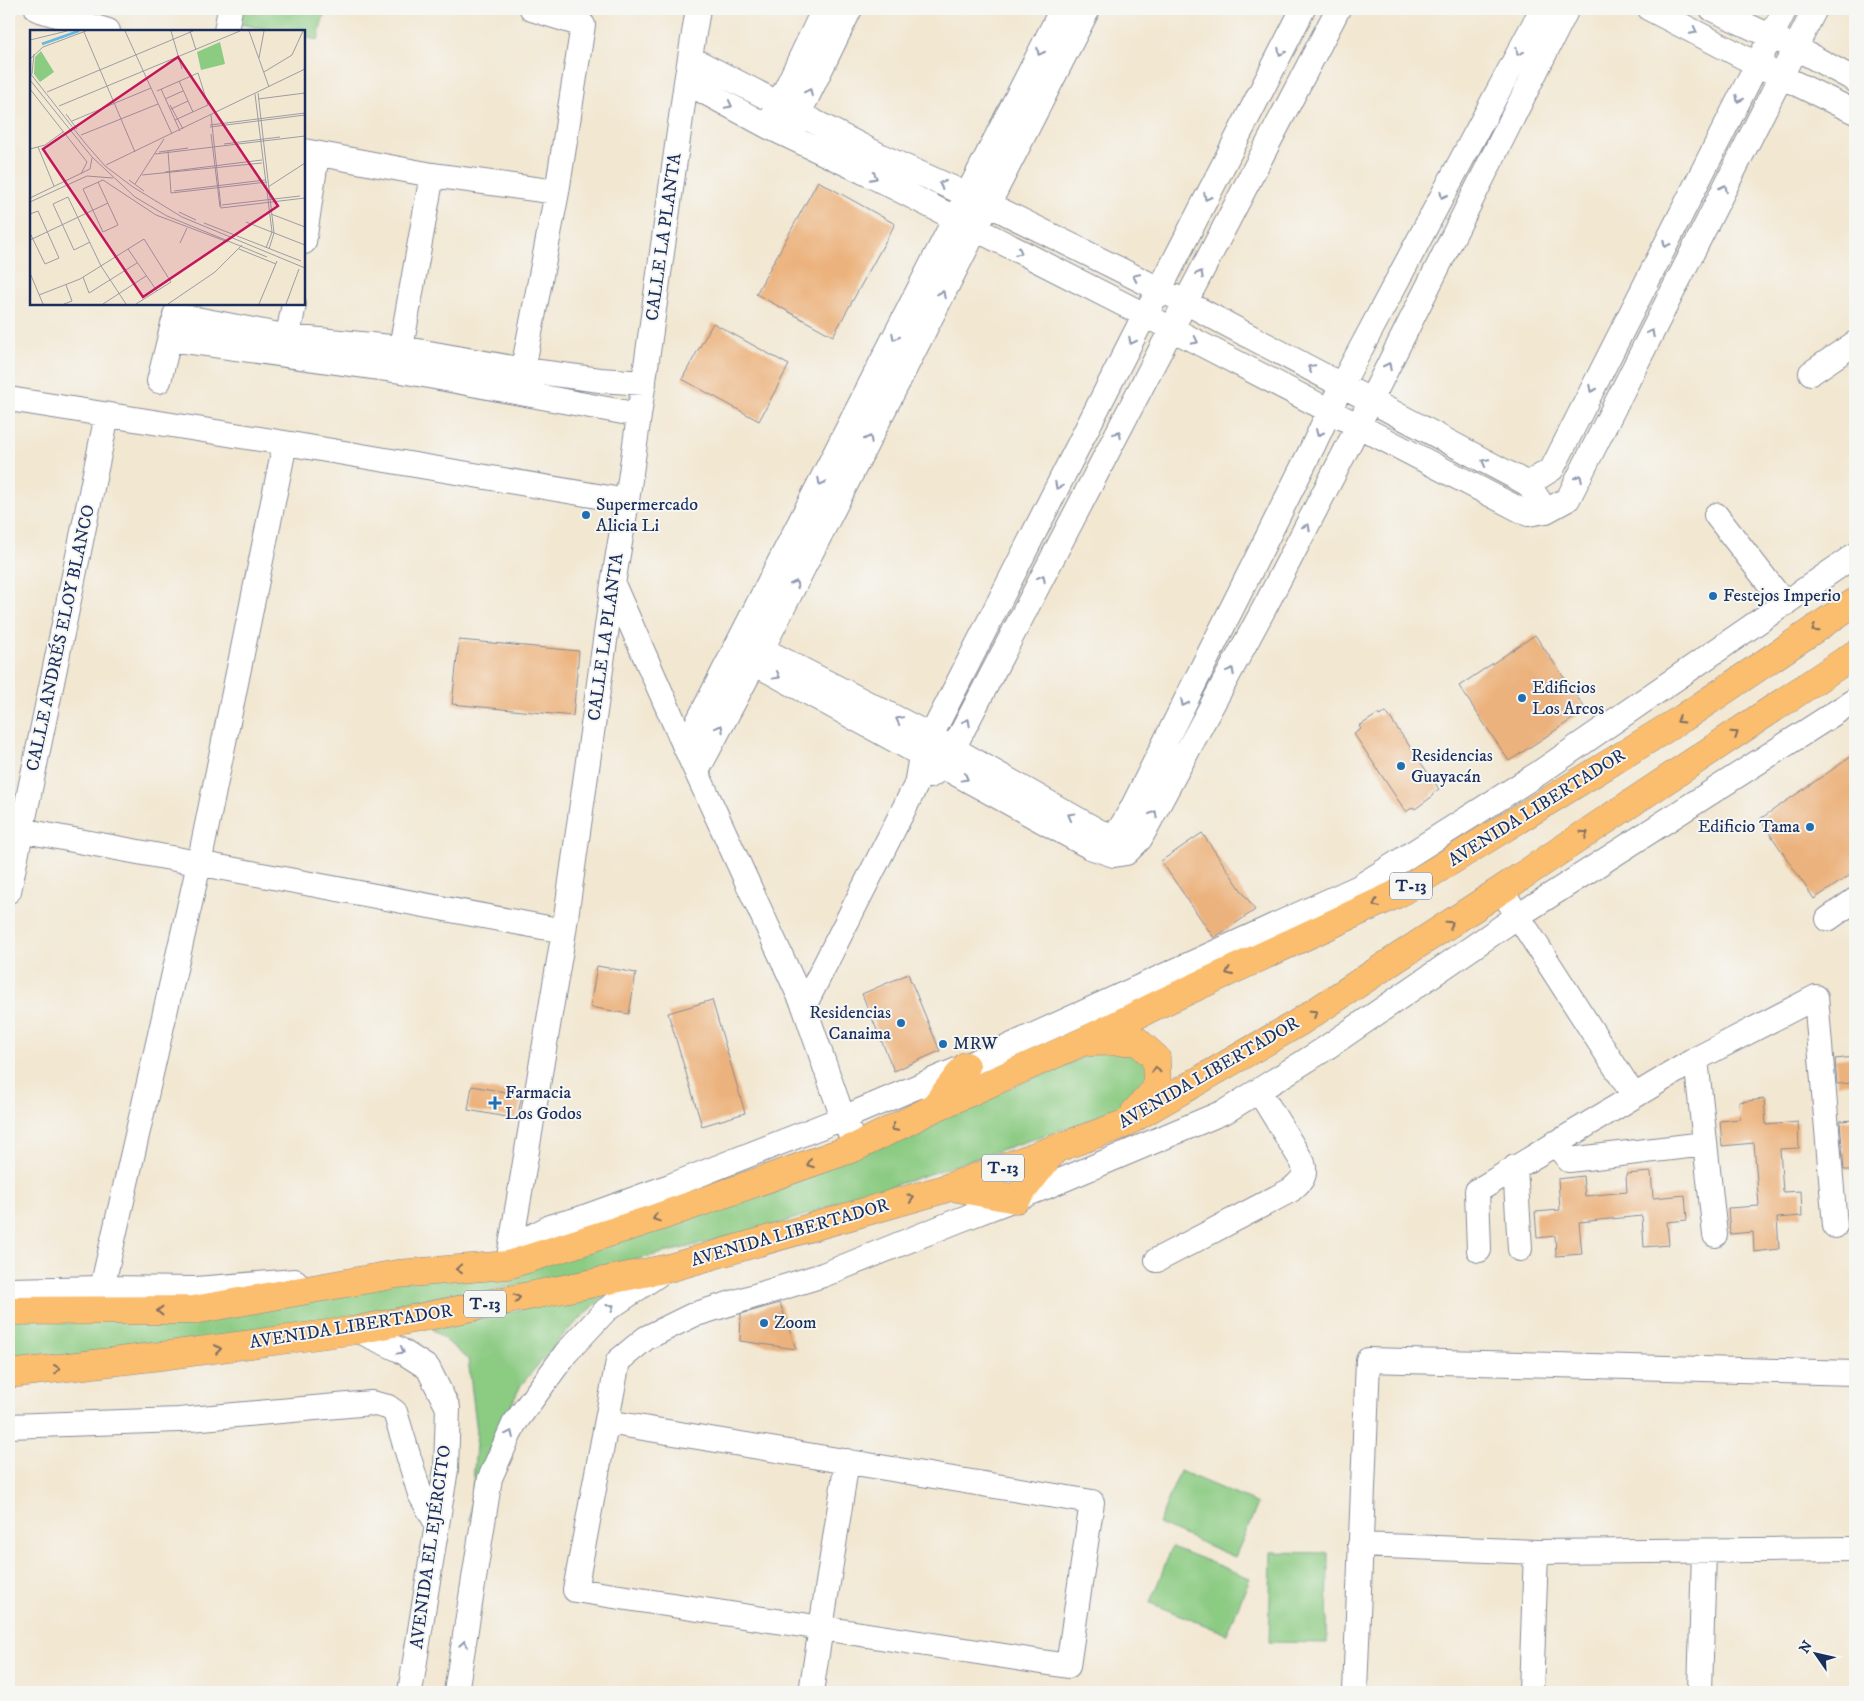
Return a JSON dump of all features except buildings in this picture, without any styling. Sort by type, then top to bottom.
[{"type":"highway","name":"AVENIDA LIBERTADOR","points":[[9,1311],[194,1310],[397,1274],[508,1265],[656,1218],[856,1147],[932,1109],[1399,893],[1683,718],[1855,602]]},
{"type":"highway","name":"AVENIDA LIBERTADOR","points":[[9,1374],[357,1330],[669,1268],[951,1186],[1124,1124],[1298,1023],[1855,654]]},
{"type":"highway","name":"T-13","points":[[1080,1042],[1137,1041],[1156,1058],[1157,1088],[1124,1124]]},
{"type":"highway","name":"T-13","points":[[932,1109],[966,1066]]},
{"type":"highway","name":"T-13","points":[[1016,1198],[1054,1149]]},
{"type":"highway","points":[[951,1186],[1016,1198]]},
{"type":"street","points":[[38,9],[105,30]]},
{"type":"street","points":[[226,30],[230,9]]},
{"type":"street","points":[[519,393],[557,192],[583,25],[532,9]]},
{"type":"street","name":"CALLE LA PLANTA","points":[[508,1265],[564,931],[698,9]]},
{"type":"street","points":[[783,120],[824,9]]},
{"type":"street","points":[[783,120],[850,9]]},
{"type":"street","points":[[978,200],[1062,9]]},
{"type":"street","points":[[697,771],[748,651],[965,224],[1088,9]]},
{"type":"street","points":[[804,1006],[916,785],[926,746],[1144,316],[1160,289],[1303,9]]},
{"type":"street","points":[[916,785],[948,758],[1338,9]]},
{"type":"street","points":[[748,651],[948,758],[1090,847],[1114,855],[1121,844],[1130,812],[1313,446],[1342,384],[1542,9]]},
{"type":"street","points":[[1121,844],[1140,839],[1267,603],[1568,9]]},
{"type":"street","points":[[1650,9],[1780,76],[1855,112]]},
{"type":"street","points":[[1712,9],[1796,48],[1855,80]]},
{"type":"street","points":[[1528,484],[1552,469],[1784,9]]},
{"type":"street","points":[[690,58],[783,120],[965,224],[1528,514],[1546,511],[1568,499],[1814,9]]},
{"type":"street","points":[[686,82],[978,200],[1160,289],[1528,484],[1546,511]]},
{"type":"street","points":[[305,227],[310,153],[432,175],[557,192]]},
{"type":"street","points":[[402,371],[400,348],[432,175]]},
{"type":"street","points":[[287,346],[294,305]]},
{"type":"street","points":[[159,381],[176,309],[287,346],[402,371],[639,415]]},
{"type":"street","points":[[170,338],[287,346],[400,348],[524,370],[600,380],[644,383]]},
{"type":"street","points":[[1811,373],[1855,343]]},
{"type":"street","points":[[9,399],[627,501]]},
{"type":"street","name":"CALLE ANDRÉS ELOY BLANCO","points":[[9,891],[15,829],[107,415]]},
{"type":"street","points":[[102,1288],[199,864],[284,443]]},
{"type":"street","points":[[1716,515],[1785,604]]},
{"type":"street","name":"AVENIDA LIBERTADOR","points":[[508,1265],[529,1238],[552,1226],[578,1219],[670,1186],[843,1118],[966,1066],[1359,887],[1539,773],[1855,555]]},
{"type":"street","points":[[613,584],[685,747],[804,1006],[843,1118],[856,1147]]},
{"type":"street","points":[[1240,592],[1267,603]]},
{"type":"street","points":[[685,747],[748,651]]},
{"type":"street","name":"AVENIDA LIBERTADOR","points":[[820,1628],[575,1590],[618,1361],[646,1338],[692,1316],[823,1275],[1048,1186],[1226,1111],[1323,1050],[1518,916],[1855,700]]},
{"type":"street","points":[[15,829],[564,931]]},
{"type":"street","points":[[1501,890],[1634,1096]]},
{"type":"street","points":[[1828,919],[1855,900]]},
{"type":"street","points":[[1479,1250],[1477,1191],[1696,1059],[1816,997],[1835,1226]]},
{"type":"street","points":[[1696,1059],[1715,1235]]},
{"type":"street","points":[[1157,1260],[1291,1190],[1301,1181],[1305,1171],[1303,1163],[1259,1091]]},
{"type":"street","points":[[1555,1143],[1569,1160],[1705,1144]]},
{"type":"street","points":[[1515,1167],[1520,1249]]},
{"type":"street","points":[[456,1692],[490,1478],[514,1424],[566,1353],[606,1310],[669,1268]]},
{"type":"street","name":"AVENIDA LIBERTADOR","points":[[9,1290],[102,1288],[196,1289],[397,1274]]},
{"type":"street","name":"AVENIDA EL EJÉRCITO","points":[[357,1330],[400,1350],[428,1368],[448,1408],[446,1469],[410,1692]]},
{"type":"street","points":[[1355,1692],[1368,1360],[1855,1373]]},
{"type":"street","points":[[9,1426],[179,1420],[371,1404],[388,1407],[395,1412],[420,1494],[437,1524]]},
{"type":"street","points":[[608,1422],[1092,1502],[1068,1666],[820,1628]]},
{"type":"street","points":[[811,1692],[847,1461]]},
{"type":"street","points":[[1360,1545],[1536,1552],[1855,1549]]},
{"type":"street","points":[[1700,1692],[1704,1551]]},
{"type":"street","points":[[1531,1692],[1536,1552]]},
{"type":"green space","points":[[237,9],[325,9],[318,40],[305,37],[305,30],[270,30],[235,23]]},
{"type":"green space","points":[[1122,1041],[1162,1047],[1138,1104],[767,1228],[605,1267],[365,1318],[9,1369],[9,1311],[189,1317],[728,1206]]},
{"type":"green space","points":[[612,1289],[566,1332],[521,1385],[494,1441],[470,1521],[477,1432],[468,1359],[432,1329]]},
{"type":"green space","points":[[1180,1471],[1258,1504],[1235,1557],[1158,1524]]},
{"type":"green space","points":[[1172,1547],[1250,1578],[1227,1634],[1150,1603]]},
{"type":"green space","points":[[1271,1552],[1328,1553],[1327,1643],[1269,1642]]},
{"type":"place","name":"Supermercado Alicia Li","points":[[586,515]]},
{"type":"place","name":"Festejos Imperio","points":[[1713,596]]},
{"type":"place","name":"Edificios Los Arcos","points":[[1522,698]]},
{"type":"place","name":"Residencias Guayacán","points":[[1401,766]]},
{"type":"place","name":"Edificio Tama","points":[[1810,827]]},
{"type":"place","name":"Residencias Canaima","points":[[901,1023]]},
{"type":"place","name":"MRW","points":[[943,1044]]},
{"type":"place","name":"Farmacia Los Godos","points":[[495,1103]]},
{"type":"place","name":"Zoom","points":[[764,1323]]}]
